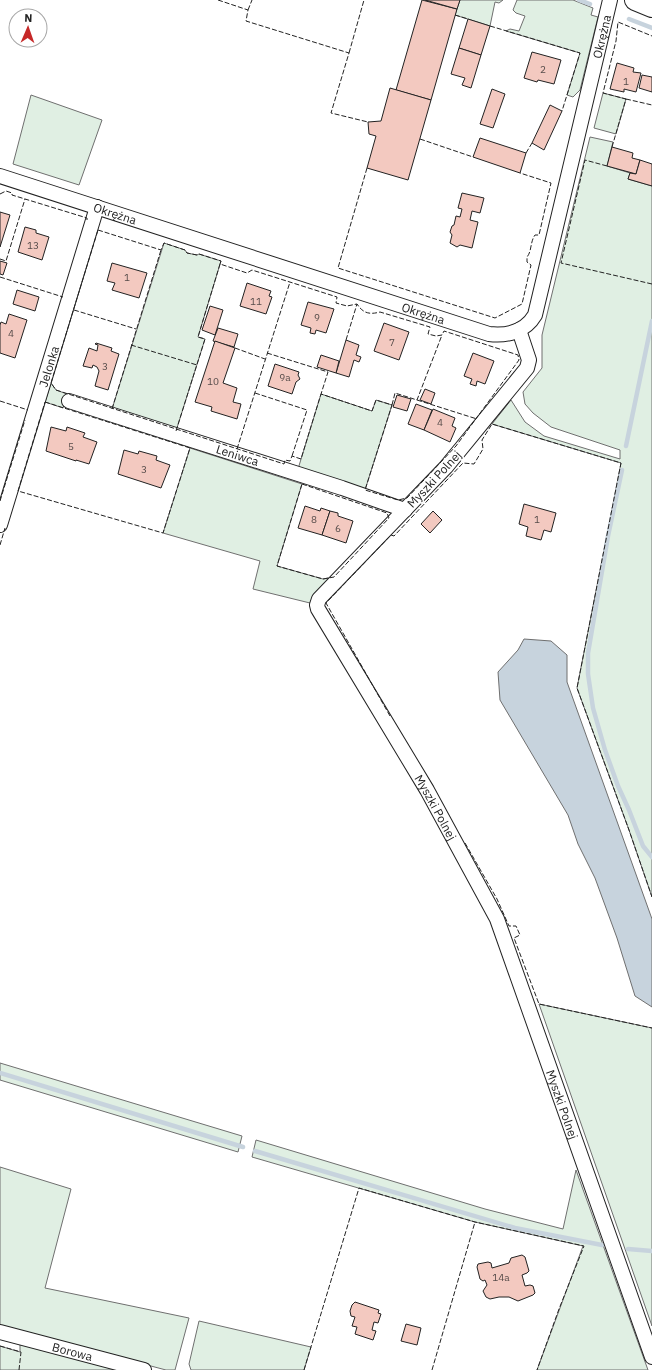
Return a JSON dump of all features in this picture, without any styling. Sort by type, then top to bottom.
[{"type":"main road","points":[[636,0],[652,7]]},
{"type":"street","name":"Okrężna","points":[[0,176],[489,334],[500,335],[519,330],[527,326],[535,315],[610,0]]},
{"type":"street","name":"Jelonka","points":[[0,525],[97,207]]},
{"type":"street","name":"Myszki Polnej","points":[[519,330],[529,360],[526,368],[462,450],[319,599],[317,605],[427,790],[497,919],[652,1357]]},
{"type":"street","name":"Leniwca","points":[[69,401],[338,487],[405,510]]},
{"type":"street","name":"Borowa","points":[[0,1332],[144,1370]]},
{"type":"green space","points":[[460,0],[503,0],[499,3],[495,2],[490,26],[455,15]]},
{"type":"green space","points":[[517,0],[573,0],[593,8],[591,15],[598,17],[580,90],[573,97],[567,95],[580,53],[506,31],[510,29],[519,31],[525,16],[516,13],[513,10]]},
{"type":"green space","points":[[603,93],[626,99],[616,134],[594,128]]},
{"type":"green space","points":[[31,95],[102,120],[79,185],[13,164]]},
{"type":"green space","points":[[590,137],[613,142],[607,166],[630,173],[628,179],[652,186],[652,897],[577,688],[621,463],[492,424],[511,400],[525,422],[544,436],[620,459],[620,450],[551,427],[533,413],[525,404],[523,392],[542,368],[542,335]]},
{"type":"green space","points":[[164,243],[185,250],[187,253],[199,254],[221,261],[198,337],[205,339],[176,431],[112,409]]},
{"type":"green space","points":[[51,383],[56,390],[67,394],[63,408],[45,402]]},
{"type":"green space","points":[[321,394],[372,411],[376,400],[392,405],[365,490],[298,469]]},
{"type":"green space","points":[[190,448],[302,484],[277,566],[323,579],[334,577],[310,603],[253,589],[260,561],[163,533]]},
{"type":"green space","points":[[539,1004],[652,1028],[652,1326]]},
{"type":"green space","points":[[0,1063],[242,1136],[238,1152],[0,1080]]},
{"type":"green space","points":[[256,1140],[485,1209],[563,1229],[576,1170],[648,1370],[537,1370],[583,1246],[475,1222],[252,1157]]},
{"type":"green space","points":[[0,1167],[71,1189],[45,1288],[189,1318],[175,1370],[166,1370],[0,1326]]},
{"type":"green space","points":[[199,1321],[311,1347],[304,1370],[191,1370],[189,1364]]},
{"type":"green space","points":[[20,1344],[122,1370],[0,1370],[0,1346],[20,1352]]},
{"type":"shaded area","points":[[524,639],[551,641],[567,655],[567,682],[652,919],[652,1007],[635,996],[617,938],[595,878],[578,844],[568,815],[500,700],[498,672],[518,650]]},
{"type":"building","points":[[422,0],[457,9],[431,100],[396,90]]},
{"type":"building","points":[[425,0],[460,0],[457,9]]},
{"type":"building","points":[[468,19],[490,26],[481,55],[459,48]]},
{"type":"building","points":[[459,48],[481,55],[471,88],[462,85],[465,78],[451,74]]},
{"type":"building","points":[[532,52],[561,60],[554,84],[538,80],[537,82],[524,78]]},
{"type":"building","points":[[617,63],[634,68],[633,72],[641,73],[636,92],[624,89],[624,92],[610,89]]},
{"type":"building","points":[[642,75],[652,77],[652,92],[639,88]]},
{"type":"building","points":[[390,88],[431,100],[408,180],[367,168],[376,136],[369,134],[368,122],[381,121]]},
{"type":"building","points":[[492,89],[505,94],[493,128],[480,124]]},
{"type":"building","points":[[550,105],[562,111],[544,150],[532,143]]},
{"type":"building","points":[[480,138],[526,153],[520,173],[473,157]]},
{"type":"building","points":[[612,147],[633,153],[632,158],[640,160],[636,174],[607,166]]},
{"type":"building","points":[[640,160],[652,164],[652,186],[628,179],[630,173],[636,174]]},
{"type":"building","points":[[462,193],[484,198],[480,213],[472,211],[470,220],[478,222],[472,248],[460,245],[457,247],[450,243],[452,235],[450,232],[452,226],[454,225],[456,216],[460,217],[462,209],[458,208]]},
{"type":"building","points":[[0,212],[10,215],[0,247]]},
{"type":"building","points":[[25,227],[36,230],[36,233],[49,237],[42,260],[18,252]]},
{"type":"building","points":[[0,261],[7,263],[3,275],[0,274]]},
{"type":"building","points":[[112,263],[147,273],[139,298],[112,290],[115,283],[107,281]]},
{"type":"building","points":[[247,283],[271,291],[269,296],[272,297],[266,314],[240,306]]},
{"type":"building","points":[[17,290],[39,297],[35,311],[13,304]]},
{"type":"building","points":[[308,302],[334,309],[326,333],[316,330],[315,334],[310,333],[311,328],[301,325]]},
{"type":"building","points":[[210,306],[223,310],[215,335],[202,330]]},
{"type":"building","points":[[9,314],[27,320],[15,358],[0,353],[0,325],[1,322],[6,324]]},
{"type":"building","points":[[384,323],[409,332],[399,360],[374,351]]},
{"type":"building","points":[[218,328],[238,334],[234,347],[213,341]]},
{"type":"building","points":[[346,340],[359,345],[356,355],[361,357],[359,362],[354,360],[349,377],[336,373]]},
{"type":"building","points":[[215,341],[235,348],[223,383],[237,388],[233,402],[241,404],[237,419],[211,411],[212,407],[195,402]]},
{"type":"building","points":[[96,343],[112,348],[111,351],[119,354],[108,390],[95,386],[99,371],[97,367],[93,365],[92,368],[83,366],[89,348],[97,351],[98,345],[95,344]]},
{"type":"building","points":[[473,353],[494,361],[485,384],[477,381],[476,386],[470,384],[472,379],[464,376]]},
{"type":"building","points":[[321,355],[339,361],[336,373],[317,367]]},
{"type":"building","points":[[275,364],[299,372],[298,375],[300,379],[296,382],[292,394],[268,386]]},
{"type":"building","points":[[425,389],[435,393],[431,404],[420,400]]},
{"type":"building","points":[[397,395],[411,399],[407,411],[393,407]]},
{"type":"building","points":[[416,404],[432,410],[424,430],[408,424]]},
{"type":"building","points":[[433,409],[455,418],[452,426],[456,428],[450,442],[424,430]]},
{"type":"building","points":[[51,427],[66,431],[67,427],[85,433],[83,437],[97,442],[89,464],[46,451]]},
{"type":"building","points":[[124,450],[138,454],[139,451],[157,456],[156,460],[170,465],[161,488],[118,474]]},
{"type":"building","points":[[524,504],[556,513],[551,532],[544,530],[541,540],[526,536],[528,527],[519,524]]},
{"type":"building","points":[[305,506],[320,511],[321,508],[330,511],[322,535],[298,528]]},
{"type":"building","points":[[330,511],[338,513],[338,516],[353,521],[346,543],[322,535]]},
{"type":"building","points":[[433,511],[442,520],[430,533],[421,524]]},
{"type":"building","points":[[522,1255],[525,1257],[529,1271],[522,1275],[525,1286],[533,1286],[535,1293],[518,1301],[509,1297],[490,1299],[486,1297],[483,1291],[487,1285],[485,1280],[483,1281],[480,1279],[477,1267],[478,1264],[488,1262],[491,1263],[492,1268],[509,1263],[511,1258]]},
{"type":"building","points":[[355,1302],[379,1310],[378,1313],[381,1314],[378,1323],[374,1322],[372,1330],[376,1331],[373,1340],[355,1334],[357,1327],[352,1326],[355,1317],[351,1316],[350,1311]]},
{"type":"building","points":[[406,1324],[421,1328],[417,1345],[401,1341]]},
{"type":"waterway","points":[[579,0],[590,4]]},
{"type":"waterway","points":[[629,19],[652,28]]},
{"type":"waterway","points":[[626,446],[652,321]]},
{"type":"waterway","points":[[622,470],[608,536],[588,653],[588,674],[593,708],[605,750],[643,846],[652,857]]},
{"type":"waterway","points":[[0,1073],[243,1147]]},
{"type":"waterway","points":[[255,1151],[515,1228],[602,1245]]},
{"type":"waterway","points":[[628,1249],[652,1251]]},
{"type":"fence","points":[[218,0],[248,10],[246,21],[349,53],[331,113],[368,122]]},
{"type":"fence","points":[[248,10],[252,0]]},
{"type":"fence","points":[[349,53],[364,0]]},
{"type":"fence","points":[[455,15],[468,19]]},
{"type":"fence","points":[[612,147],[626,99],[603,93],[616,41],[618,22],[652,36]]},
{"type":"fence","points":[[490,26],[580,53],[562,111]]},
{"type":"fence","points":[[626,99],[652,105]]},
{"type":"fence","points":[[420,139],[473,157]]},
{"type":"fence","points":[[526,153],[532,143]]},
{"type":"fence","points":[[607,166],[585,160],[561,263],[652,284]]},
{"type":"fence","points":[[367,168],[338,268],[495,318],[522,304],[531,265],[527,262],[527,257],[530,252],[533,238],[535,235],[539,235],[551,183],[520,173]]},
{"type":"fence","points":[[0,194],[6,191],[12,193],[12,195],[87,218],[87,220]]},
{"type":"fence","points":[[0,259],[6,261],[25,199]]},
{"type":"fence","points":[[98,230],[161,250],[164,243],[185,250],[187,253],[199,254],[221,261],[220,264],[247,273],[252,270],[337,297],[336,303],[347,306],[357,304],[367,312],[380,312],[430,327],[428,334],[436,336],[442,335],[444,331],[518,355],[519,360],[456,446],[407,498],[398,500],[365,490],[392,405],[376,400],[372,411],[321,394],[301,459],[292,456],[290,461],[285,460],[284,464],[56,390],[51,383],[98,230]]},
{"type":"fence","points":[[112,409],[161,250]]},
{"type":"fence","points":[[176,431],[205,339],[198,337],[220,264]]},
{"type":"fence","points":[[0,277],[63,297]]},
{"type":"fence","points":[[237,449],[290,282]]},
{"type":"fence","points":[[346,340],[357,304]]},
{"type":"fence","points":[[74,310],[136,329]]},
{"type":"fence","points":[[392,405],[395,393],[417,400],[442,335]]},
{"type":"fence","points":[[131,345],[197,365]]},
{"type":"fence","points":[[235,348],[265,359]]},
{"type":"fence","points":[[267,353],[328,372],[321,394]]},
{"type":"fence","points":[[255,393],[307,410],[292,456]]},
{"type":"fence","points":[[417,400],[477,419]]},
{"type":"fence","points":[[0,401],[28,410]]},
{"type":"fence","points":[[45,402],[190,448],[163,533],[18,491],[45,402]]},
{"type":"fence","points":[[0,501],[25,420]]},
{"type":"fence","points":[[390,716],[326,603],[391,535],[394,536],[463,463],[474,464],[483,449],[482,440],[492,424],[621,463],[577,688],[652,897]]},
{"type":"fence","points":[[302,484],[387,513],[389,518],[334,577],[323,579],[277,566],[302,484]]},
{"type":"fence","points":[[0,545],[5,528]]},
{"type":"fence","points":[[465,843],[497,899],[509,926],[516,926],[520,935],[514,938],[539,1004],[652,1028]]},
{"type":"fence","points":[[304,1370],[359,1188],[475,1222],[584,1246],[537,1370]]},
{"type":"fence","points":[[432,1370],[475,1222]]},
{"type":"fence","points":[[0,1346],[21,1352],[19,1370]]}]
